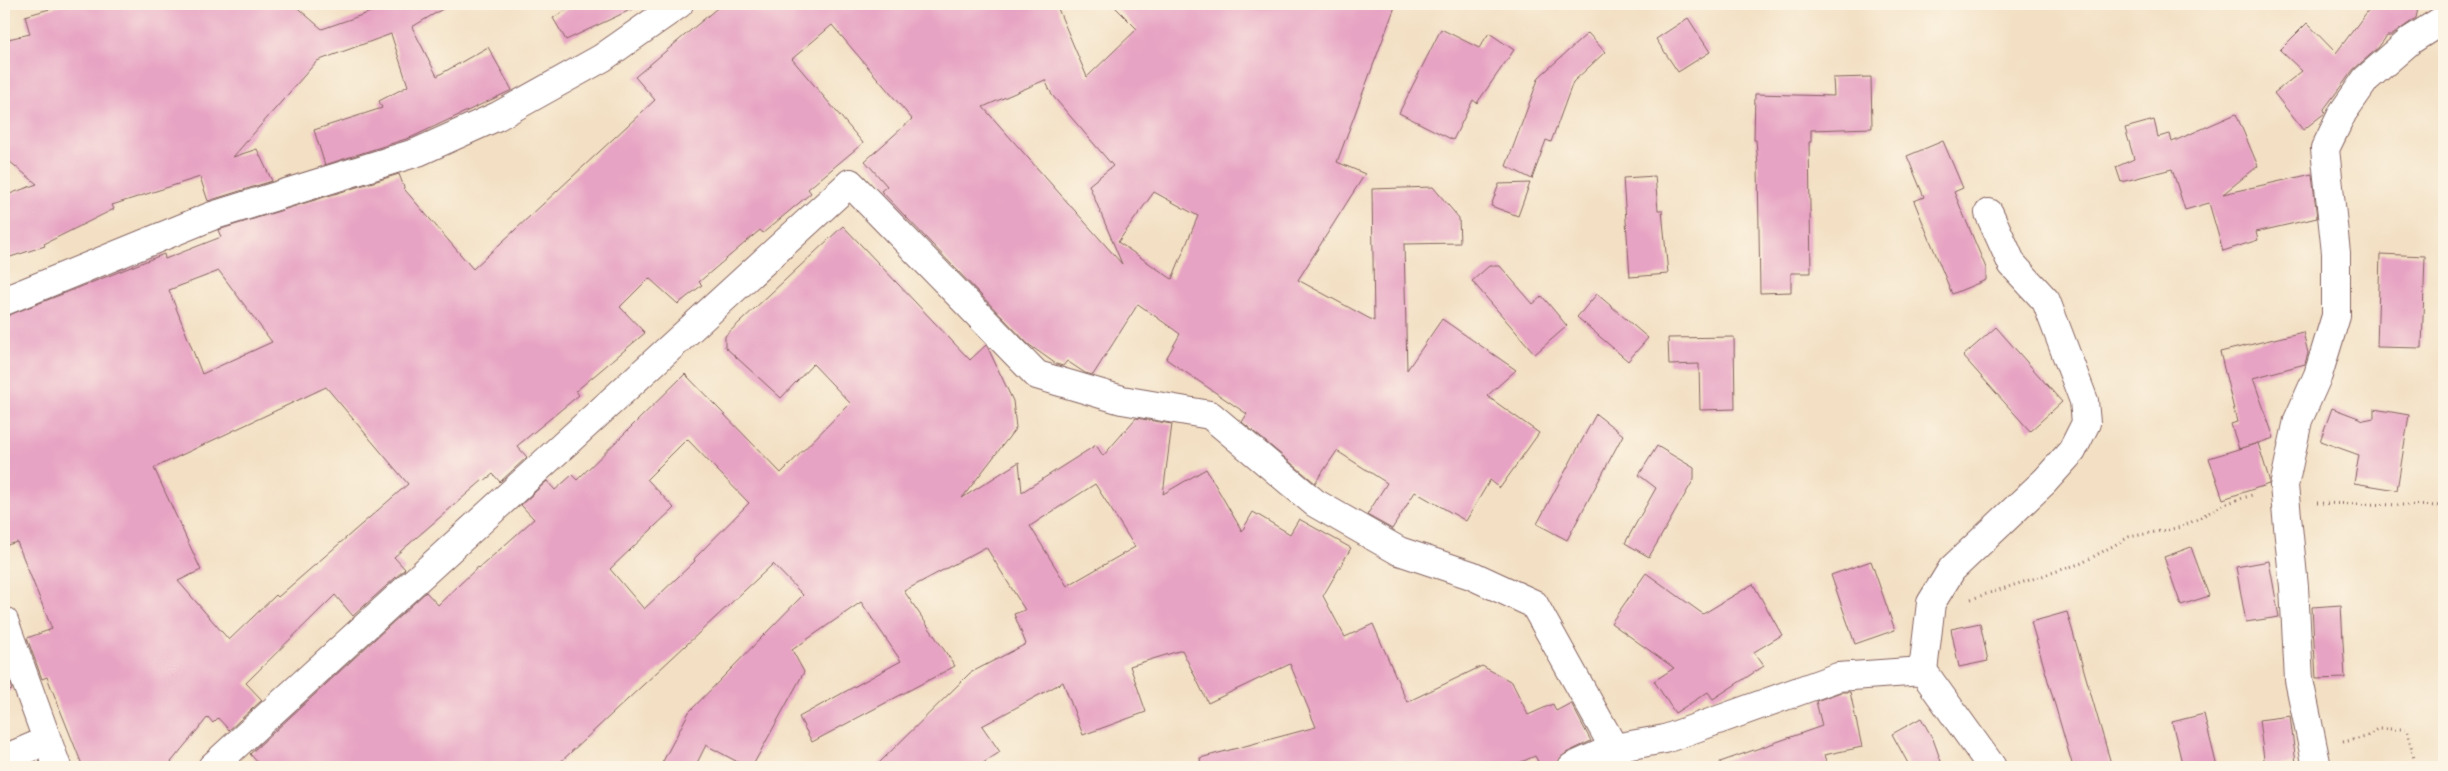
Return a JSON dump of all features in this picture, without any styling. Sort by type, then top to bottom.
[{"type":"street","points":[[4,301],[212,216],[418,152],[498,116],[602,58],[679,4]]},
{"type":"street","points":[[2315,759],[2299,680],[2285,493],[2298,420],[2318,375],[2336,316],[2336,253],[2326,149],[2343,112],[2366,79],[2411,40],[2444,19]]},
{"type":"street","points":[[212,767],[850,183],[1037,375],[1122,400],[1210,415],[1315,503],[1399,551],[1471,575],[1534,604],[1614,748]]},
{"type":"street","points":[[1990,213],[2012,264],[2046,301],[2084,401],[2086,423],[2072,452],[2045,481],[1952,569],[1931,603],[1923,671],[1992,767]]},
{"type":"street","points":[[4,621],[56,767]]},
{"type":"street","points":[[1572,767],[1614,748],[1664,739],[1838,677],[1923,671]]},
{"type":"street","points":[[4,759],[46,741]]},
{"type":"path","points":[[1931,603],[1964,602],[2082,563],[2129,538],[2182,528],[2225,504],[2285,493],[2354,505],[2444,506]]},
{"type":"path","points":[[2315,759],[2366,737],[2377,729],[2407,729],[2416,767]]},
{"type":"building","points":[[67,4],[293,4],[322,29],[382,8],[380,4],[451,4],[412,27],[437,76],[488,47],[512,90],[412,137],[325,165],[314,130],[382,108],[379,101],[408,86],[391,34],[317,61],[233,157],[257,149],[272,181],[208,201],[200,177],[112,205],[114,209],[44,244],[45,246],[4,259],[4,196],[37,184],[4,157],[4,40],[30,34],[25,16]]},
{"type":"building","points":[[577,4],[643,4],[566,40],[553,18]]},
{"type":"building","points":[[722,4],[1056,4],[1087,77],[1137,29],[1112,4],[1396,4],[1337,162],[1365,174],[1298,280],[1374,321],[1372,189],[1433,187],[1459,218],[1460,243],[1404,244],[1407,370],[1442,319],[1516,370],[1487,396],[1539,433],[1500,488],[1490,480],[1466,521],[1415,492],[1392,529],[1367,515],[1387,483],[1337,451],[1315,483],[1242,422],[1247,414],[1166,359],[1180,334],[1138,304],[1093,375],[1085,373],[1067,361],[1063,366],[1056,364],[1028,344],[881,191],[887,186],[865,161],[912,119],[832,25],[792,59],[863,143],[808,189],[811,193],[763,233],[760,230],[699,282],[702,285],[678,304],[649,278],[620,307],[645,333],[576,391],[579,395],[517,446],[527,457],[500,482],[493,474],[483,480],[394,557],[405,569],[353,616],[335,595],[246,683],[262,700],[229,730],[218,718],[213,723],[208,717],[167,767],[83,767],[47,677],[42,679],[27,638],[52,629],[17,542],[4,546],[4,317],[164,254],[165,259],[221,237],[218,230],[399,174],[405,190],[473,269],[655,100],[635,77]],"holes":[[[1045,80],[1052,95],[1113,166],[1089,185],[1122,264],[983,107]],[[1154,192],[1198,216],[1172,279],[1118,242]],[[219,271],[272,342],[202,374],[169,290]],[[326,387],[408,484],[278,597],[276,595],[229,640],[178,581],[201,570],[154,468]]]},
{"type":"building","points":[[2373,4],[2419,4],[2416,18],[2391,36],[2387,36],[2378,48],[2353,70],[2324,109],[2325,113],[2303,130],[2274,93],[2302,71],[2280,50],[2307,23],[2336,53]]},
{"type":"building","points":[[1688,18],[1710,52],[1678,72],[1656,39]]},
{"type":"building","points":[[1441,29],[1479,48],[1489,33],[1514,50],[1477,103],[1473,100],[1453,140],[1399,113]]},
{"type":"building","points":[[1588,33],[1605,52],[1573,82],[1551,142],[1546,140],[1532,179],[1506,166],[1539,77]]},
{"type":"building","points":[[1871,77],[1872,128],[1811,130],[1811,142],[1809,142],[1811,273],[1791,273],[1791,292],[1760,293],[1758,166],[1756,140],[1754,140],[1755,94],[1834,96],[1833,78]]},
{"type":"building","points":[[2236,114],[2258,166],[2223,194],[2312,174],[2317,218],[2256,232],[2258,240],[2223,251],[2209,203],[2185,210],[2172,169],[2121,182],[2116,167],[2134,159],[2125,128],[2154,120],[2158,137],[2170,134],[2172,142]]},
{"type":"building","points":[[1943,141],[1963,188],[1954,192],[1986,268],[1986,280],[1952,294],[1914,201],[1924,197],[1907,156]]},
{"type":"building","points":[[1655,176],[1658,210],[1662,210],[1668,274],[1630,277],[1623,178]]},
{"type":"building","points":[[1530,183],[1518,216],[1491,206],[1499,184]]},
{"type":"building","points":[[843,226],[970,360],[986,345],[1013,401],[1016,428],[962,498],[1019,462],[1022,492],[1096,445],[1103,456],[1136,418],[1172,424],[1163,494],[1206,469],[1242,531],[1253,512],[1290,534],[1299,519],[1351,548],[1323,596],[1345,637],[1373,624],[1407,702],[1482,666],[1512,682],[1528,715],[1553,704],[1556,711],[1571,703],[1591,741],[1566,753],[1558,762],[1546,767],[1541,767],[1535,756],[1510,767],[1201,767],[1200,758],[1316,727],[1290,664],[1208,703],[1182,650],[1130,666],[1146,712],[1083,735],[1063,682],[982,726],[1000,752],[977,767],[875,767],[970,673],[1026,644],[1014,614],[1025,610],[986,547],[904,591],[955,666],[812,742],[799,717],[901,661],[861,602],[792,650],[804,672],[752,767],[747,767],[706,745],[695,767],[660,767],[689,712],[803,595],[773,564],[555,767],[262,767],[250,754],[426,592],[438,605],[478,567],[534,519],[521,505],[547,481],[555,490],[572,475],[577,480],[685,374],[781,473],[850,403],[813,364],[781,398],[725,347],[725,336]],"holes":[[[687,439],[749,503],[694,559],[695,561],[644,609],[610,569],[674,508],[647,479]],[[1095,484],[1135,547],[1067,586],[1030,526]]]},
{"type":"building","points":[[2380,254],[2425,256],[2422,348],[2377,347]]},
{"type":"building","points":[[1489,266],[1500,266],[1533,304],[1542,296],[1567,326],[1535,354],[1472,281]]},
{"type":"building","points":[[1597,294],[1648,338],[1628,361],[1577,317]]},
{"type":"building","points":[[1996,327],[2062,402],[2030,431],[1963,356]]},
{"type":"building","points":[[2303,332],[2308,353],[2305,364],[2253,378],[2274,438],[2239,449],[2231,424],[2237,422],[2220,352]]},
{"type":"building","points":[[1734,337],[1735,409],[1700,410],[1699,364],[1669,365],[1668,338]]},
{"type":"building","points":[[2332,408],[2364,420],[2374,418],[2374,409],[2409,415],[2397,490],[2354,483],[2359,455],[2320,441]]},
{"type":"building","points":[[1596,414],[1623,435],[1567,540],[1537,524]]},
{"type":"building","points":[[2258,443],[2269,484],[2223,499],[2209,458]]},
{"type":"building","points":[[1657,446],[1694,468],[1694,479],[1649,557],[1625,543],[1656,488],[1639,475]]},
{"type":"building","points":[[2191,547],[2209,596],[2181,605],[2164,557]]},
{"type":"building","points":[[1871,561],[1895,630],[1855,644],[1831,575]]},
{"type":"building","points":[[2269,561],[2279,617],[2246,622],[2236,567]]},
{"type":"building","points":[[1646,573],[1703,614],[1753,584],[1782,635],[1754,652],[1764,666],[1713,699],[1708,692],[1675,713],[1654,681],[1674,668],[1611,623]]},
{"type":"building","points":[[2341,605],[2345,678],[2316,679],[2312,607]]},
{"type":"building","points":[[2067,612],[2112,767],[2073,767],[2031,622]]},
{"type":"building","points":[[1980,623],[1988,661],[1959,667],[1951,629]]},
{"type":"building","points":[[4,666],[12,690],[4,693]]},
{"type":"building","points":[[1841,692],[1850,692],[1862,747],[1824,755],[1828,767],[1721,767],[1720,762],[1822,726],[1816,701]]},
{"type":"building","points":[[2204,714],[2217,767],[2183,767],[2172,722]]},
{"type":"building","points":[[2290,716],[2296,763],[2265,767],[2259,720]]},
{"type":"building","points":[[1921,718],[1933,739],[1943,767],[1910,767],[1892,734]]}]
